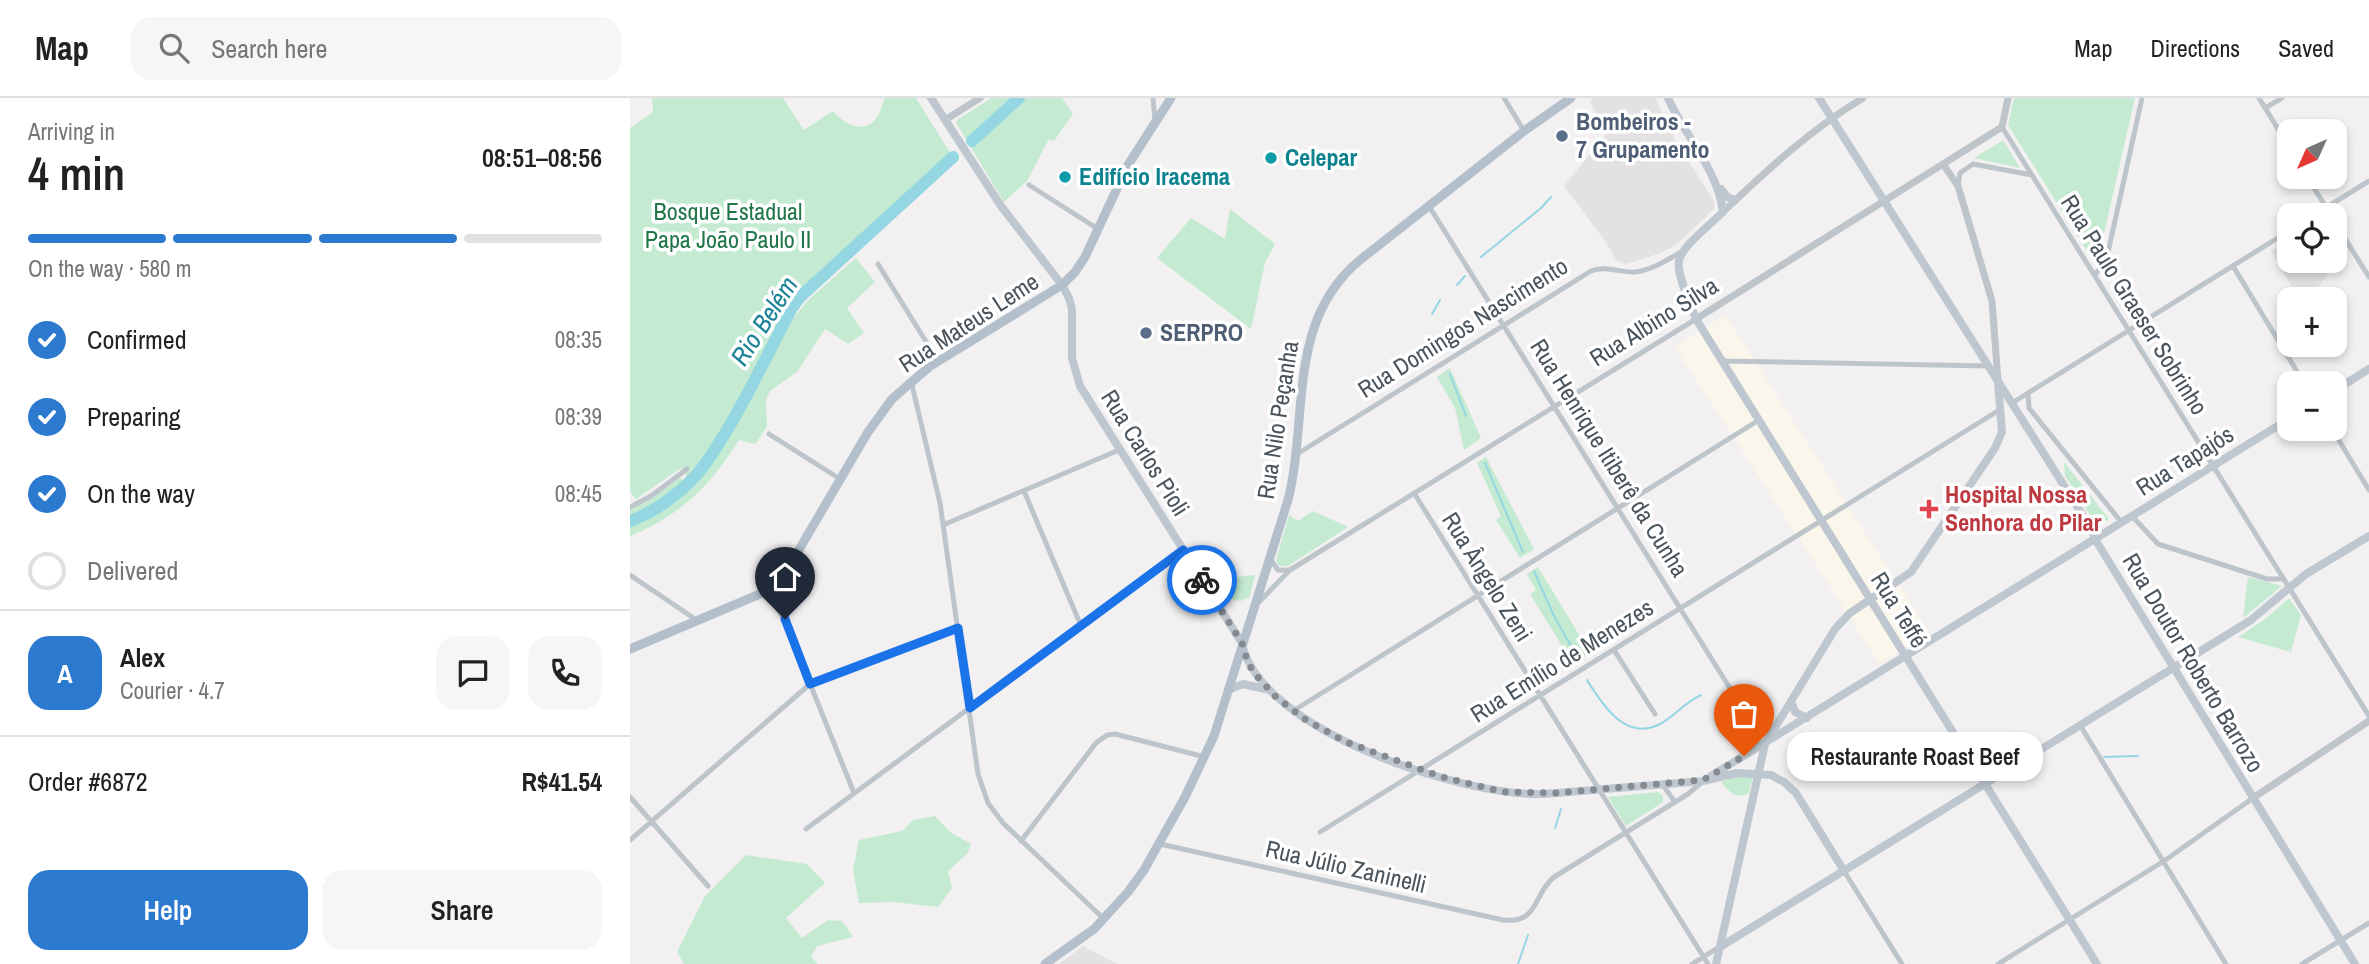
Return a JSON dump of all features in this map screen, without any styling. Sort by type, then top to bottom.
[{"type":"main road","points":[[931,98],[1009,217],[1062,285]]},
{"type":"main road","name":"Rua Mateus Leme","points":[[630,649],[698,621],[766,590],[777,582],[790,565],[880,414],[911,381],[938,361],[1062,285],[1081,265],[1128,165],[1171,98]]},
{"type":"main road","name":"Rua Nilo Peçanha","points":[[1045,964],[1104,919],[1137,880],[1160,844],[1205,757],[1291,486],[1309,343],[1320,309],[1335,285],[1351,268],[1524,131],[1571,98]]},
{"type":"main road","points":[[1668,98],[1710,172],[1727,197],[1735,200]]},
{"type":"main road","name":"Rua Doutor Roberto Barrozo","points":[[1819,98],[2092,530],[2095,540],[2355,964]]},
{"type":"main road","points":[[1710,172],[1721,198],[1723,212]]},
{"type":"main road","name":"Rua Domingos Nascimento","points":[[1684,250],[1723,212]]},
{"type":"main road","points":[[1679,270],[1679,257],[1684,250]]},
{"type":"main road","name":"Rua Teffé","points":[[1679,270],[1696,318],[2097,964]]},
{"type":"main road","name":"Rua Carlos Pioli","points":[[1062,285],[1072,309],[1072,358],[1076,377],[1119,450],[1242,643],[1248,663],[1269,691],[1293,711],[1346,742],[1420,770],[1470,786],[1519,794],[1599,790],[1703,780],[1737,773],[1758,773]]},
{"type":"main road","points":[[2347,383],[2369,369]]},
{"type":"main road","points":[[1716,964],[1765,744],[1835,629],[1850,613],[1907,576],[1921,560],[1999,442],[2002,432],[1997,380]]},
{"type":"main road","points":[[2001,410],[2009,410],[2019,415]]},
{"type":"main road","name":"Rua Tapajós","points":[[1703,780],[2277,426]]},
{"type":"main road","points":[[1720,947],[2251,620],[2306,574],[2369,536]]},
{"type":"main road","points":[[1228,690],[1251,684],[1269,691]]},
{"type":"main road","points":[[1791,701],[1795,712],[1807,718]]},
{"type":"main road","points":[[1758,773],[1778,778],[1796,793],[1844,871]]},
{"type":"main road","points":[[1727,921],[1735,927],[1747,930]]},
{"type":"street","points":[[945,120],[980,98]]},
{"type":"street","points":[[1153,98],[1155,121]]},
{"type":"street","points":[[1504,98],[1524,131]]},
{"type":"street","name":"Rua Domingos Nascimento","points":[[1723,212],[1770,166],[1831,117],[1863,98]]},
{"type":"street","points":[[2002,127],[2008,98]]},
{"type":"street","points":[[2094,275],[2107,257],[2142,98]]},
{"type":"street","points":[[2259,98],[2277,128]]},
{"type":"street","points":[[2265,108],[2282,98]]},
{"type":"street","name":"Rua Albino Silva","points":[[1255,606],[1290,570],[2002,127]]},
{"type":"street","name":"Rua Paulo Graeser Sobrinho","points":[[2002,127],[2369,716]]},
{"type":"street","points":[[1943,164],[1958,186],[1992,301],[1997,380]]},
{"type":"street","points":[[1958,186],[1960,173],[1973,164],[2032,175]]},
{"type":"street","points":[[2334,203],[2369,181]]},
{"type":"street","points":[[1029,185],[1098,229]]},
{"type":"street","name":"Rua Henrique Itiberê da Cunha","points":[[1429,206],[1756,730]]},
{"type":"street","points":[[2012,403],[2277,238]]},
{"type":"street","points":[[2347,242],[2369,277]]},
{"type":"street","name":"Rua Domingos Nascimento","points":[[1297,454],[1597,269],[1636,272],[1658,265],[1684,250]]},
{"type":"street","points":[[878,264],[938,361]]},
{"type":"street","name":"Rua Domingos Nascimento","points":[[1658,265],[1679,270]]},
{"type":"street","points":[[2233,266],[2297,371]]},
{"type":"street","points":[[1722,361],[1989,366],[1997,358]]},
{"type":"street","points":[[911,381],[933,468],[943,525],[983,792],[995,814],[1104,919]]},
{"type":"street","points":[[2028,393],[2029,408],[2122,523]]},
{"type":"street","name":"Rua Emílio de Menezes","points":[[1320,832],[2001,410]]},
{"type":"street","points":[[1293,711],[1759,420]]},
{"type":"street","points":[[769,434],[840,479]]},
{"type":"street","points":[[2339,441],[2369,490]]},
{"type":"street","points":[[943,525],[1119,450]]},
{"type":"street","points":[[630,508],[652,496],[687,469]]},
{"type":"street","points":[[1024,491],[1081,625]]},
{"type":"street","name":"Rua Ângelo Zeni","points":[[1414,493],[1708,964]]},
{"type":"street","points":[[2132,516],[2158,544],[2266,579],[2284,579]]},
{"type":"street","points":[[806,829],[1183,550]]},
{"type":"street","points":[[1270,558],[1278,570],[1290,570]]},
{"type":"street","points":[[630,575],[698,621]]},
{"type":"street","points":[[777,582],[783,593],[785,619]]},
{"type":"street","points":[[766,590],[785,619],[854,793]]},
{"type":"street","points":[[630,840],[810,684],[958,628]]},
{"type":"street","points":[[1614,650],[1655,714]]},
{"type":"street","points":[[1998,964],[2164,862],[2253,798],[2369,721]]},
{"type":"street","points":[[2080,725],[2226,964]]},
{"type":"street","points":[[1021,841],[1096,743],[1107,735],[1122,735],[1205,757]]},
{"type":"street","name":"Rua Tapajós","points":[[1525,917],[1534,909],[1543,888],[1554,877],[1675,802],[1703,780]]},
{"type":"street","points":[[1662,784],[1675,802]]},
{"type":"street","points":[[630,797],[708,886]]},
{"type":"street","name":"Rua Júlio Zaninelli","points":[[1160,844],[1503,920],[1525,917]]},
{"type":"street","points":[[1844,871],[1902,964]]},
{"type":"street","points":[[2302,964],[2369,923]]},
{"type":"street","points":[[1692,964],[1720,947]]},
{"type":"shaded area","points":[[1594,98],[1655,98],[1677,143],[1714,201],[1714,209],[1676,245],[1626,264],[1617,261],[1564,186],[1606,134],[1590,101]]},
{"type":"shaded area","points":[[2277,247],[2277,261],[2271,251]]},
{"type":"shaded area","points":[[2284,273],[2329,273],[2318,287],[2292,287]]},
{"type":"shaded area","points":[[1725,315],[1929,632],[1880,664],[1675,347]]},
{"type":"shaded area","points":[[1083,946],[1117,964],[1059,964]]},
{"type":"green space","name":"Bosque Estadual Papa João Paulo II","points":[[652,98],[783,98],[804,130],[833,111],[844,121],[863,127],[874,121],[885,98],[916,98],[951,154],[800,292],[789,306],[712,447],[687,477],[681,468],[636,499],[630,492],[630,128],[653,112]]},
{"type":"green space","points":[[992,98],[1062,98],[1073,114],[1054,141],[1049,139],[1027,181],[1004,202],[956,123],[958,119]]},
{"type":"green space","points":[[2014,98],[2135,98],[2102,242],[2094,262],[2008,125]]},
{"type":"green space","points":[[2003,140],[2020,168],[1974,158]]},
{"type":"green space","points":[[1230,209],[1275,244],[1265,263],[1251,329],[1157,258],[1191,218],[1225,239]]},
{"type":"green space","points":[[856,258],[875,282],[847,308],[864,333],[848,344],[825,329],[797,372],[770,391],[766,400],[767,427],[755,444],[739,440],[717,471],[693,497],[664,519],[630,536],[630,509],[680,478],[690,485],[723,441],[787,326],[808,300]]},
{"type":"green space","points":[[1450,368],[1481,438],[1464,450],[1455,408],[1437,377]]},
{"type":"green space","points":[[1486,457],[1534,549],[1520,558],[1496,520],[1501,516],[1477,463]]},
{"type":"green space","points":[[2064,462],[2109,519],[2097,526],[2065,476]]},
{"type":"green space","points":[[1313,511],[1348,527],[1288,566],[1279,566],[1276,560],[1289,515],[1298,521]]},
{"type":"green space","points":[[1538,567],[1590,653],[1573,664],[1530,594],[1536,590],[1527,574]]},
{"type":"green space","points":[[1255,575],[1249,598],[1240,601],[1232,599],[1218,579]]},
{"type":"green space","points":[[2248,577],[2282,586],[2243,618]]},
{"type":"green space","points":[[2289,598],[2301,615],[2291,652],[2238,637],[2264,620]]},
{"type":"green space","points":[[1735,776],[1753,776],[1749,793],[1737,795],[1721,782]]},
{"type":"green space","points":[[1658,792],[1663,796],[1663,802],[1626,826],[1608,797]]},
{"type":"green space","points":[[935,816],[950,832],[971,844],[967,854],[948,871],[952,888],[938,907],[894,902],[859,903],[853,870],[859,840],[902,831],[913,820]]},
{"type":"green space","points":[[746,855],[807,864],[825,883],[786,918],[802,938],[828,920],[842,921],[853,937],[817,946],[811,957],[818,964],[684,964],[677,952],[705,896]]},
{"type":"waterway","name":"Rio Belém","points":[[972,141],[1019,98]]},
{"type":"waterway","name":"Rio Belém","points":[[630,521],[670,499],[703,467],[739,410],[800,297],[953,157]]},
{"type":"waterway","points":[[1481,257],[1551,197]]},
{"type":"waterway","points":[[1457,285],[1465,276]]},
{"type":"waterway","points":[[1432,314],[1440,300]]},
{"type":"waterway","points":[[1450,374],[1466,416]]},
{"type":"waterway","points":[[1485,463],[1523,552]]},
{"type":"waterway","points":[[1534,571],[1553,614],[1576,655]]},
{"type":"waterway","points":[[1587,680],[1616,718],[1636,728],[1660,724],[1701,695]]},
{"type":"waterway","points":[[1866,748],[1946,742]]},
{"type":"waterway","points":[[2104,757],[2138,756]]},
{"type":"waterway","points":[[1555,828],[1561,809]]},
{"type":"waterway","points":[[1518,964],[1528,935]]},
{"type":"way so far","points":[[1202,580],[1242,643],[1244,654],[1255,674],[1293,711],[1346,742],[1442,777],[1503,792],[1556,793],[1703,780],[1744,756]]},
{"type":"place","name":"Bombeiros - 7 Grupamento","points":[[1562,136]]},
{"type":"place","name":"Celepar","points":[[1271,158]]},
{"type":"place","name":"Edifício Iracema","points":[[1065,177]]},
{"type":"place","name":"SERPRO","points":[[1146,333]]},
{"type":"place","name":"Hospital Nossa Senhora do Pilar","points":[[1929,509]]},
{"type":"place","name":"Restaurante Roast Beef","points":[[1744,756]]},
{"type":"route","points":[[785,619],[810,684],[958,628],[970,708],[1183,550],[1202,580]]}]
